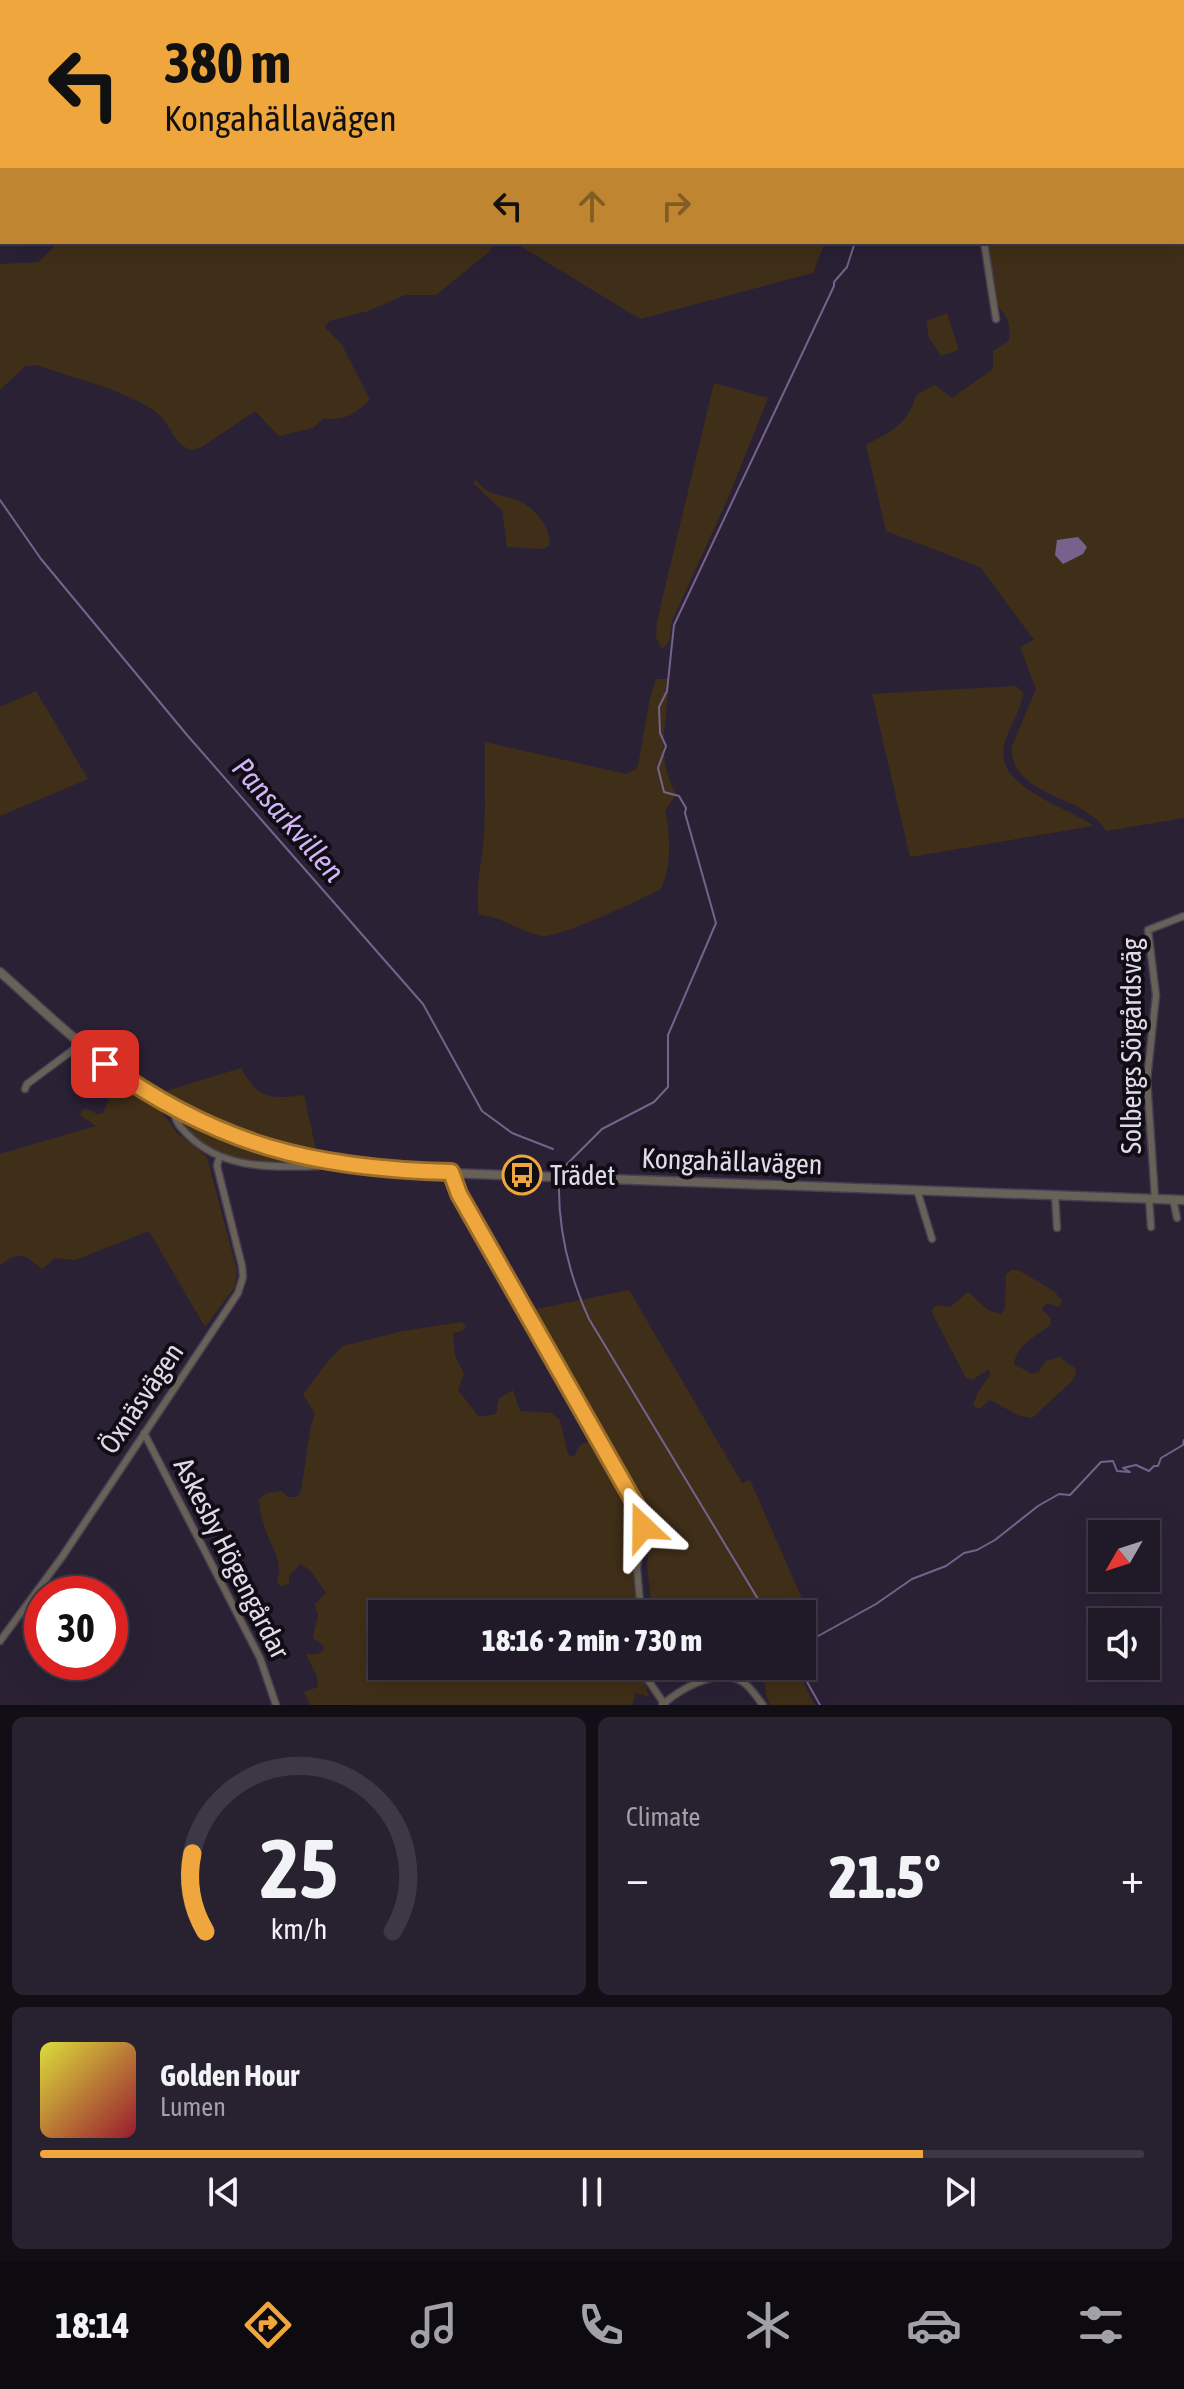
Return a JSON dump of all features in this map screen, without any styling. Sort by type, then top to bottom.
[{"type":"street","points":[[984,244],[996,319]]},
{"type":"street","name":"Solbergs Sörgårdsväg","points":[[1152,1198],[1147,1080],[1156,995],[1148,930],[1184,916]]},
{"type":"street","name":"Kongahällavägen","points":[[0,972],[81,1044],[126,1078],[175,1108],[249,1142],[321,1162],[372,1169],[1184,1200]]},
{"type":"street","points":[[25,1089],[27,1084],[81,1044]]},
{"type":"street","points":[[175,1108],[177,1123],[190,1137],[219,1158],[272,1166],[319,1166],[321,1162]]},
{"type":"street","name":"Öxnäsvägen","points":[[0,1641],[62,1557],[241,1286],[242,1266],[217,1166],[219,1158]]},
{"type":"street","points":[[451,1172],[459,1194],[637,1507],[643,1527],[637,1558],[640,1600]]},
{"type":"street","points":[[917,1190],[932,1239]]},
{"type":"street","points":[[1055,1195],[1057,1228]]},
{"type":"street","points":[[1151,1227],[1152,1198]]},
{"type":"street","points":[[1173,1199],[1177,1218]]},
{"type":"street","name":"Askesby Högengårdar","points":[[144,1433],[265,1668],[276,1705]]},
{"type":"street","points":[[649,1680],[664,1704],[703,1681],[733,1677],[747,1686],[763,1705]]},
{"type":"shaded area","points":[[57,244],[493,244],[489,252],[436,295],[405,295],[368,311],[329,321],[325,327],[342,345],[370,400],[354,412],[338,419],[324,418],[313,428],[279,436],[255,411],[200,448],[190,450],[179,442],[159,415],[140,402],[37,365],[25,366],[0,390],[0,264],[38,262]]},
{"type":"shaded area","points":[[517,244],[824,244],[813,273],[640,319]]},
{"type":"shaded area","points":[[988,244],[1184,244],[1184,818],[1106,831],[1082,809],[1035,786],[1023,776],[1014,763],[1012,746],[1036,689],[1020,647],[1034,640],[980,567],[886,531],[866,445],[903,421],[917,394],[935,385],[952,398],[993,369],[993,351],[1009,341],[1009,331],[1007,318],[993,294]]},
{"type":"shaded area","points":[[947,313],[959,350],[941,356],[929,338],[926,321]]},
{"type":"shaded area","points":[[714,383],[768,398],[729,496],[672,621],[669,642],[662,649],[656,637],[657,621]]},
{"type":"shaded area","points":[[476,480],[488,491],[520,501],[531,509],[546,526],[549,546],[542,549],[507,547],[502,510],[473,483]]},
{"type":"shaded area","points":[[1078,537],[1087,547],[1083,554],[1063,564],[1055,555],[1057,540]]},
{"type":"shaded area","points":[[656,679],[669,679],[664,751],[665,765],[676,794],[665,811],[669,851],[661,889],[553,935],[527,932],[496,918],[479,915],[478,884],[485,823],[485,742],[626,774],[638,765]]},
{"type":"shaded area","points":[[1016,686],[1023,693],[1022,700],[1004,746],[1004,761],[1011,774],[1036,795],[1093,826],[910,857],[872,694]]},
{"type":"shaded area","points":[[36,691],[88,779],[0,816],[0,707]]},
{"type":"shaded area","points":[[107,1054],[166,1091],[241,1068],[253,1086],[266,1095],[304,1095],[316,1150],[262,1137],[204,1117],[149,1089],[126,1073]]},
{"type":"shaded area","points":[[116,1089],[119,1095],[134,1092],[161,1111],[177,1133],[207,1157],[237,1271],[235,1287],[205,1327],[149,1231],[75,1260],[55,1258],[42,1269],[22,1256],[13,1257],[0,1265],[0,1154],[96,1126],[80,1115],[82,1110],[103,1113]]},
{"type":"shaded area","points":[[180,1116],[238,1143],[306,1164],[253,1161],[221,1153],[192,1135],[179,1121]]},
{"type":"shaded area","points":[[1018,1270],[1054,1291],[1062,1301],[1059,1307],[1046,1303],[1042,1309],[1051,1319],[1050,1325],[1023,1346],[1014,1364],[1032,1374],[1038,1372],[1046,1361],[1059,1357],[1075,1368],[1076,1374],[1032,1418],[1020,1416],[990,1400],[979,1409],[973,1405],[990,1375],[989,1369],[972,1380],[966,1378],[931,1311],[936,1305],[950,1307],[968,1292],[988,1310],[1001,1314],[1005,1308],[1006,1274]]},
{"type":"shaded area","points":[[629,1290],[742,1483],[750,1480],[803,1600],[651,1600],[647,1564],[653,1527],[650,1515],[532,1310]]},
{"type":"shaded area","points":[[462,1322],[466,1326],[462,1331],[453,1333],[455,1356],[464,1374],[458,1390],[479,1417],[496,1414],[499,1398],[513,1390],[520,1411],[551,1413],[560,1420],[568,1455],[574,1457],[580,1445],[593,1439],[614,1476],[619,1495],[632,1519],[636,1600],[368,1600],[368,1680],[644,1680],[649,1697],[636,1693],[632,1705],[310,1705],[304,1692],[318,1687],[317,1677],[306,1654],[324,1650],[323,1645],[313,1637],[318,1615],[315,1604],[326,1593],[310,1570],[300,1564],[289,1576],[289,1583],[281,1587],[277,1581],[278,1559],[263,1522],[259,1499],[267,1493],[281,1491],[288,1497],[297,1497],[301,1491],[315,1414],[303,1394],[328,1361],[343,1346],[403,1331]]},
{"type":"shaded area","points":[[764,1680],[802,1680],[815,1705],[770,1705]]},
{"type":"waterway","points":[[561,1170],[602,1129],[654,1102],[668,1087],[668,1035],[716,923],[686,808],[679,796],[664,792],[658,768],[666,746],[660,733],[659,707],[667,691],[674,625],[834,282],[847,267],[854,244]]},
{"type":"waterway","name":"Pansarkvillen","points":[[0,500],[41,559],[187,735],[423,1004],[482,1111],[512,1133],[553,1149]]},
{"type":"waterway","points":[[559,1183],[566,1252],[589,1319],[759,1600]]},
{"type":"waterway","points":[[816,1637],[876,1604],[912,1579],[946,1566],[964,1553],[995,1540],[1038,1506],[1059,1494],[1070,1495],[1101,1462],[1113,1461],[1117,1471],[1130,1472],[1123,1468],[1136,1465],[1149,1471],[1158,1466],[1161,1458],[1183,1445],[1184,1440]]},
{"type":"waterway","points":[[806,1680],[820,1705]]},
{"type":"place","name":"Trädet","points":[[522,1175]]},
{"type":"route","points":[[105,1064],[175,1108],[214,1128],[259,1145],[352,1167],[451,1172],[459,1194],[637,1507],[643,1527]]}]
